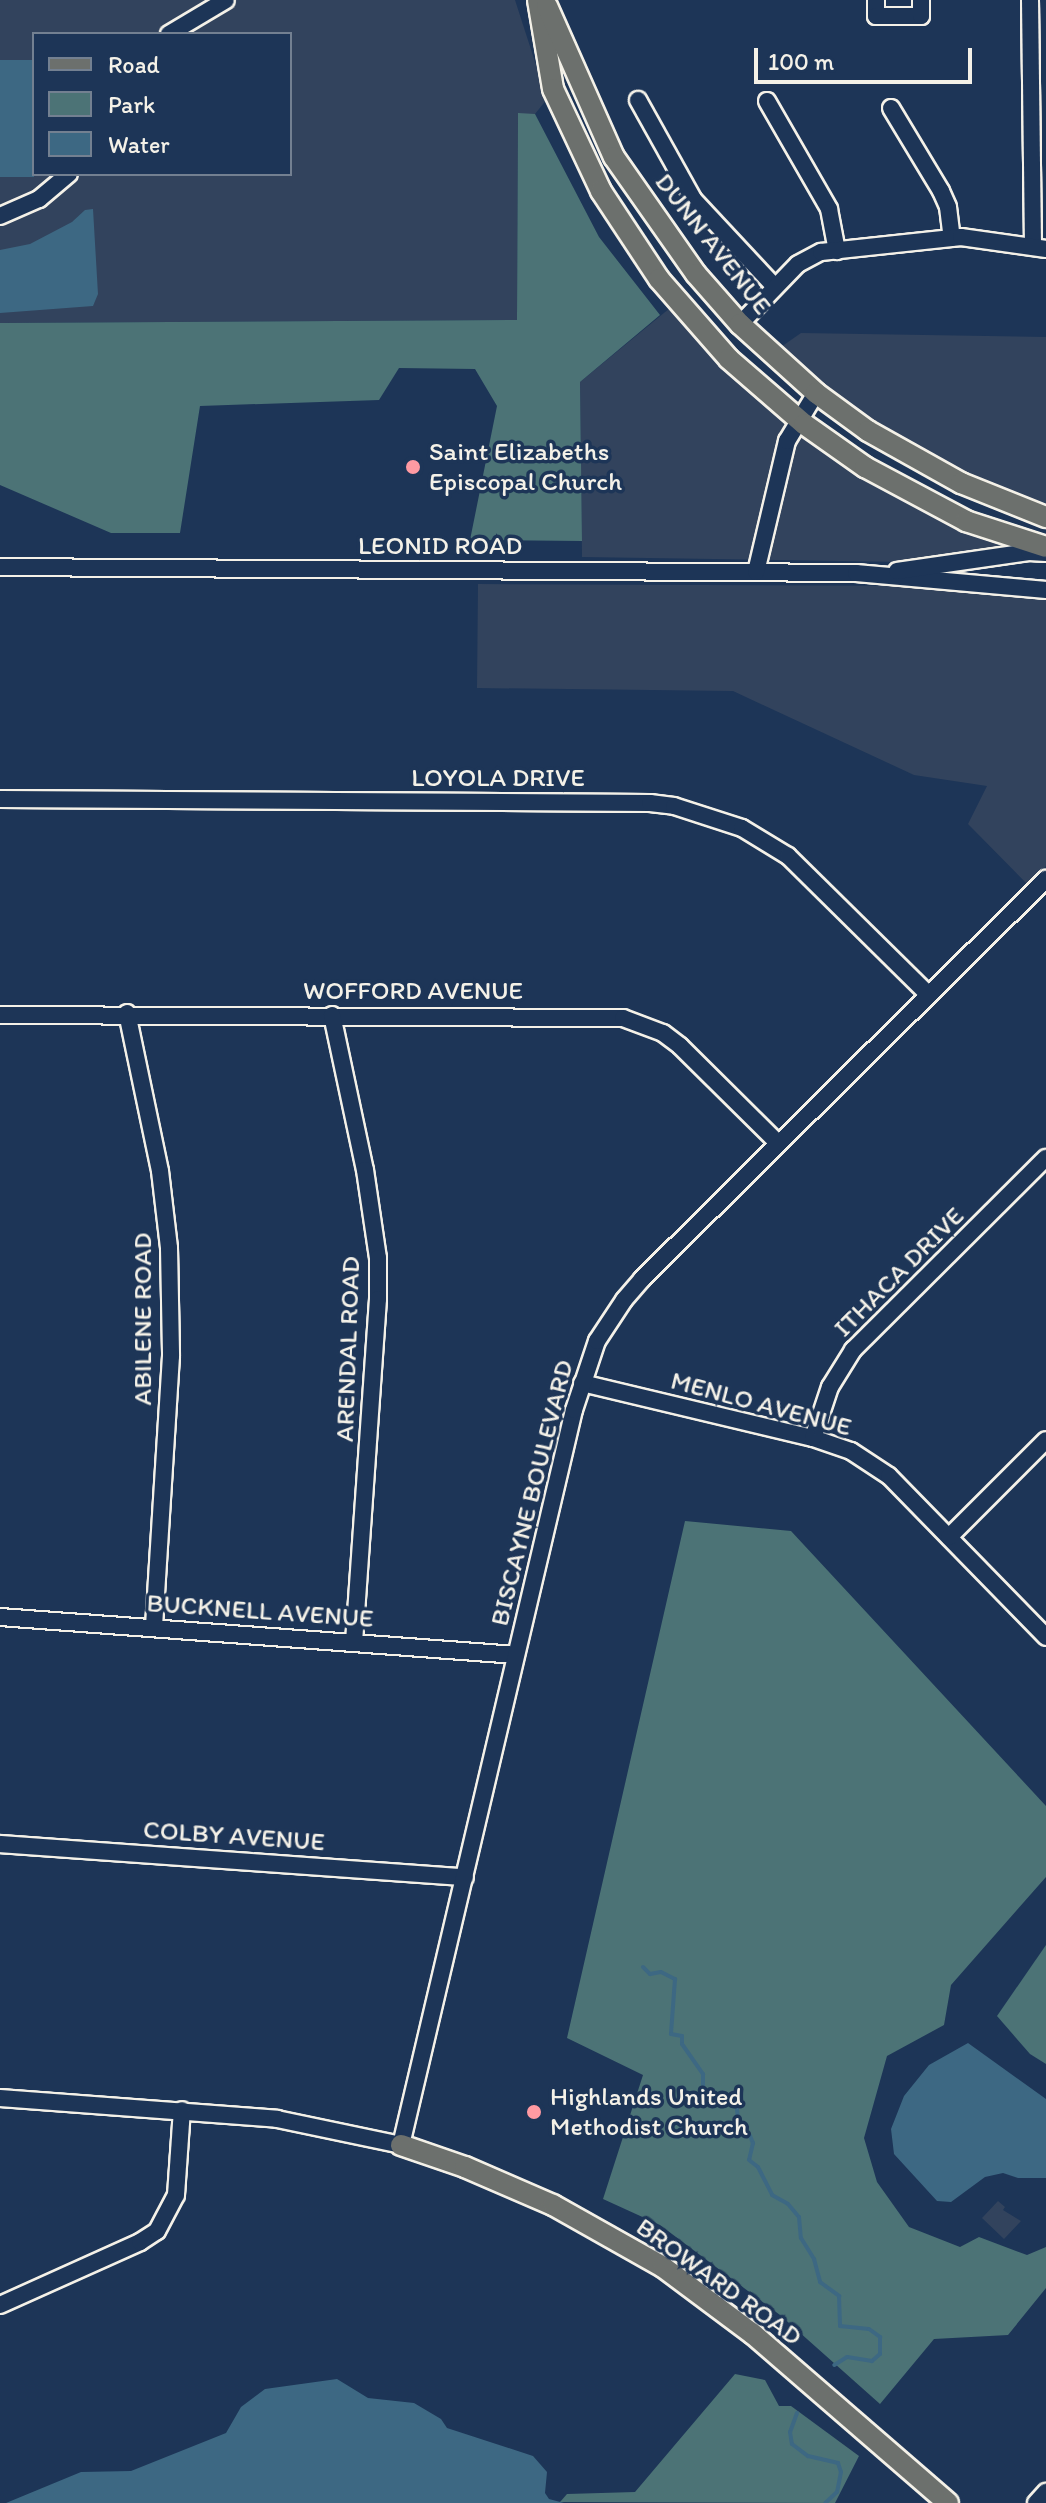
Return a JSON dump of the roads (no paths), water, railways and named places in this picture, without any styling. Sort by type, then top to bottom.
[{"type":"main road","name":"DUNN AVENUE","points":[[541,0],[614,157],[671,240],[740,324],[816,393],[911,457],[961,483],[1046,517]]},
{"type":"main road","name":"DUNN AVENUE","points":[[541,0],[553,89],[601,191],[645,259],[729,359],[799,420],[865,467],[932,505],[1015,539],[1046,547]]},
{"type":"main road","points":[[645,259],[671,240]]},
{"type":"main road","name":"BROWARD ROAD","points":[[401,2145],[520,2189],[592,2224],[663,2267],[753,2334],[948,2503]]},
{"type":"street","points":[[172,32],[226,0]]},
{"type":"street","points":[[876,0],[876,16],[921,16],[921,0]]},
{"type":"street","points":[[740,324],[806,258],[837,251],[952,238],[977,238],[1040,248],[1030,0]]},
{"type":"street","points":[[638,100],[693,199],[775,287]]},
{"type":"street","points":[[767,101],[829,209],[837,251]]},
{"type":"street","points":[[891,108],[941,191],[948,207],[952,238]]},
{"type":"street","points":[[0,216],[39,199],[67,176]]},
{"type":"street","points":[[756,572],[787,441],[816,393]]},
{"type":"street","name":"LEONID ROAD","points":[[0,567],[879,574],[1046,553]]},
{"type":"street","name":"LEONID ROAD","points":[[879,574],[927,582],[1046,590]]},
{"type":"street","name":"LOYOLA DRIVE","points":[[0,799],[650,803],[685,809],[742,828],[788,856],[928,994]]},
{"type":"street","name":"BISCAYNE BOULEVARD","points":[[401,2145],[582,1383],[597,1341],[624,1300],[1046,879]]},
{"type":"street","name":"ABILENE ROAD","points":[[127,1013],[160,1171],[171,1275],[171,1356],[154,1627]]},
{"type":"street","name":"WOFFORD AVENUE","points":[[0,1015],[604,1016],[633,1021],[663,1033],[778,1143]]},
{"type":"street","name":"ARENDAL ROAD","points":[[332,1015],[365,1170],[378,1258],[378,1299],[354,1642]]},
{"type":"street","name":"ITHACA DRIVE","points":[[813,1438],[830,1387],[853,1350],[1046,1158]]},
{"type":"street","name":"MENLO AVENUE","points":[[582,1383],[813,1438],[869,1461],[949,1537],[1046,1637]]},
{"type":"street","points":[[949,1537],[1046,1440]]},
{"type":"street","name":"BUCKNELL AVENUE","points":[[0,1617],[516,1655]]},
{"type":"street","name":"COLBY AVENUE","points":[[0,1844],[465,1877]]},
{"type":"street","name":"BROWARD ROAD","points":[[0,2098],[277,2119],[401,2145]]},
{"type":"street","points":[[0,2305],[140,2242],[157,2231],[176,2195],[182,2110]]},
{"type":"street","points":[[1036,2503],[1046,2492]]},
{"type":"water","points":[[0,60],[32,60],[34,177],[0,177]]},
{"type":"water","points":[[93,209],[98,294],[93,306],[0,313],[0,250],[30,244],[72,222],[85,210]]},
{"type":"water","points":[[968,2043],[1046,2099],[1046,2178],[1018,2178],[1003,2173],[985,2177],[951,2202],[937,2201],[894,2154],[891,2129],[904,2096],[929,2065]]},
{"type":"water","points":[[337,2379],[368,2398],[414,2403],[441,2419],[447,2428],[533,2456],[547,2472],[545,2493],[549,2499],[564,2503],[6,2503],[81,2472],[131,2471],[226,2433],[241,2407],[265,2389]]},
{"type":"waterway","points":[[643,1967],[650,1974],[661,1972],[675,1979],[671,2034],[682,2036],[682,2044],[703,2074],[703,2087],[710,2097],[718,2101],[736,2100],[739,2131],[750,2136],[753,2143],[749,2160],[758,2167],[772,2195],[788,2204],[799,2217],[801,2238],[814,2259],[820,2282],[839,2296],[840,2326],[869,2329],[880,2337],[880,2354],[872,2361],[847,2357],[834,2365]]},
{"type":"waterway","points":[[797,2413],[790,2432],[792,2444],[808,2456],[838,2463],[841,2472],[837,2492],[825,2503]]},
{"type":"place","name":"Saint Elizabeths Episcopal Church","points":[[413,467]]},
{"type":"place","name":"Highlands United Methodist Church","points":[[534,2112]]}]
